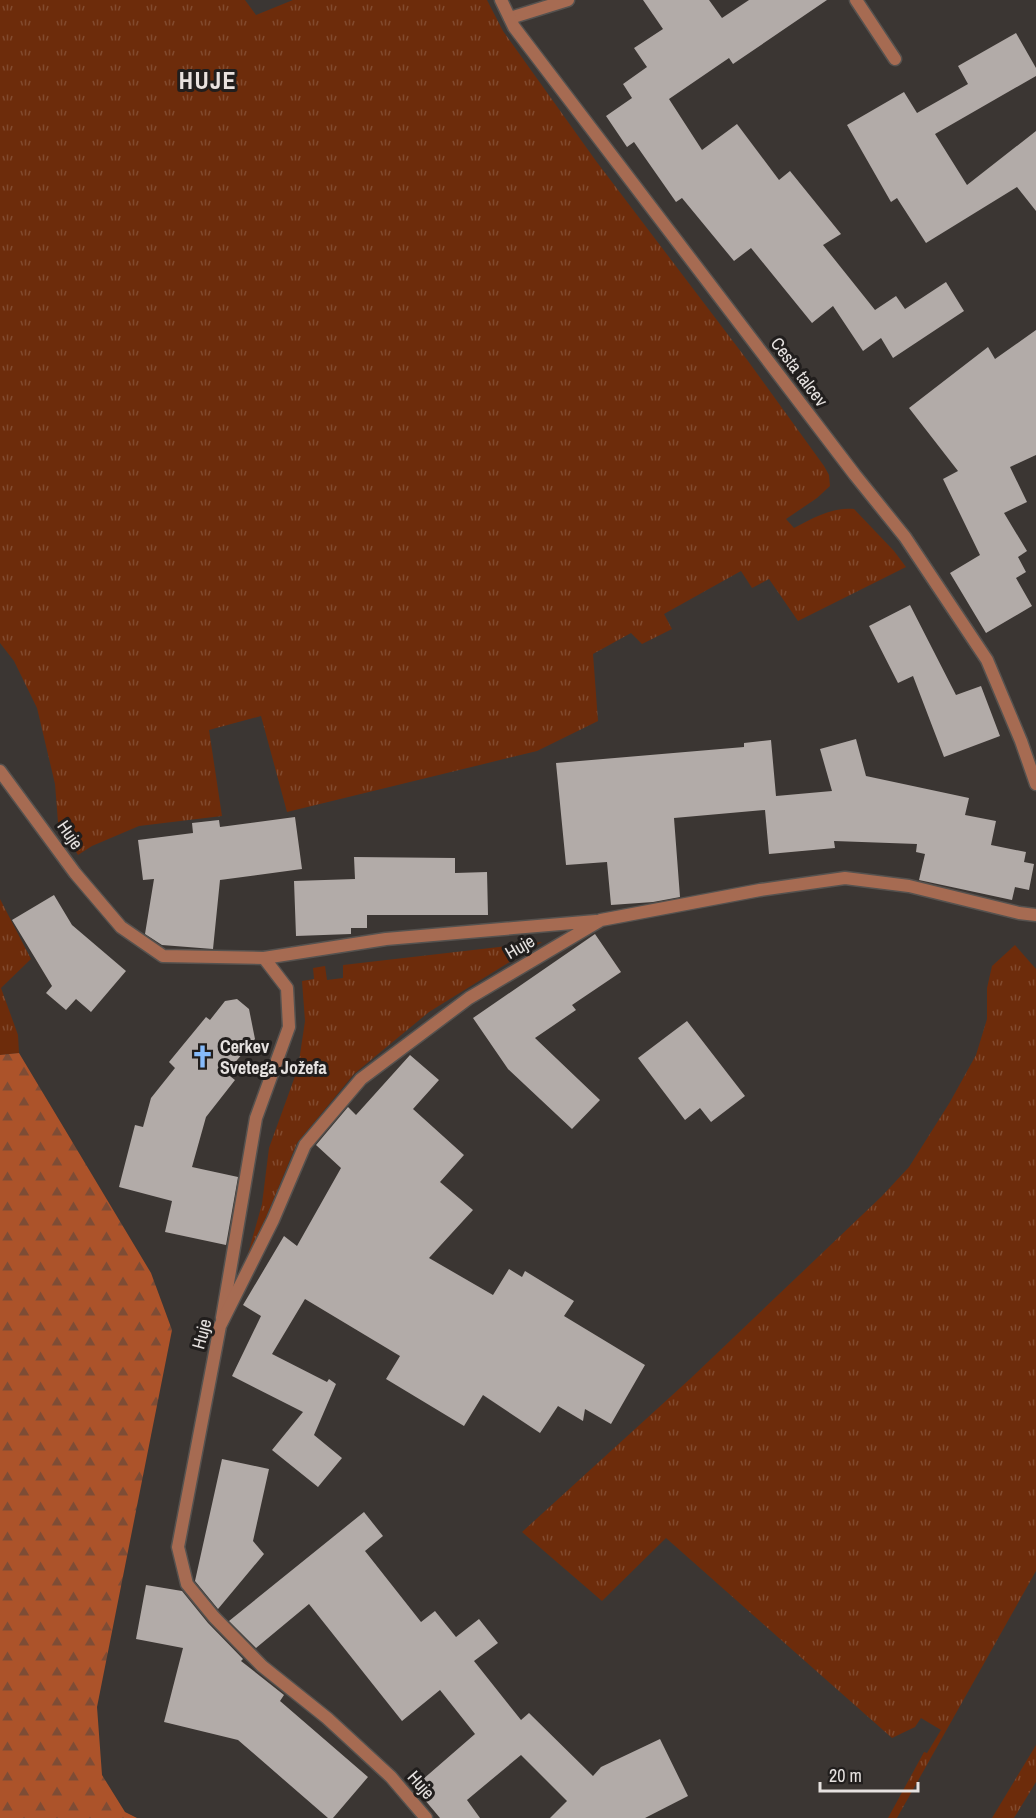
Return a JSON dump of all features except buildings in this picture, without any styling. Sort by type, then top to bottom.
[{"type":"street","name":"Cesta talcev","points":[[501,0],[514,27],[847,465],[905,537],[987,660],[1021,741],[1036,784]]},
{"type":"street","points":[[510,18],[568,0]]},
{"type":"street","points":[[856,0],[895,59]]},
{"type":"street","name":"Huje","points":[[0,771],[75,873],[121,927],[163,956],[264,958],[386,939],[601,920],[760,890],[845,878],[909,886],[1018,913],[1036,915]]},
{"type":"street","name":"Huje","points":[[426,1818],[390,1777],[327,1718],[262,1666],[214,1617],[187,1584],[178,1547],[220,1326],[273,1221],[305,1145],[361,1079],[469,998],[601,920]]},
{"type":"street","points":[[220,1326],[256,1118],[289,1027],[287,988],[264,958]]},
{"type":"green space","points":[[0,0],[245,0],[256,15],[293,0],[487,0],[503,31],[596,161],[748,361],[824,466],[829,475],[830,486],[817,498],[786,519],[794,528],[830,511],[854,509],[906,567],[798,621],[769,579],[752,588],[741,571],[664,614],[672,629],[642,644],[631,633],[593,654],[598,721],[537,751],[287,812],[261,716],[209,730],[222,816],[139,826],[92,846],[78,855],[58,822],[55,784],[37,708],[14,661],[0,643]]},
{"type":"green space","points":[[0,899],[31,959],[1,988],[18,1035],[19,1053],[0,1055]]},
{"type":"green space","points":[[542,942],[429,1012],[354,1074],[297,1143],[242,1275],[262,1204],[269,1148],[298,1068],[305,1021],[302,981],[314,979],[313,968],[325,966],[327,980],[343,978],[343,965]]},
{"type":"green space","points":[[1015,945],[1036,969],[1036,1571],[897,1818],[888,1818],[924,1752],[927,1753],[941,1730],[921,1718],[915,1727],[892,1738],[666,1538],[602,1601],[522,1532],[691,1378],[882,1196],[909,1167],[950,1102],[976,1055],[987,1019],[987,988],[992,966]]},
{"type":"green space","points":[[19,1053],[151,1273],[172,1330],[97,1707],[102,1775],[125,1812],[137,1818],[0,1818],[0,1055]]},
{"type":"green space","points":[[1036,1745],[1036,1782],[1014,1818],[992,1818]]},
{"type":"place","name":"Cerkev Svetega Jožefa","points":[[202,1057]]},
{"type":"district","name":"HUJE","points":[[208,81]]}]
